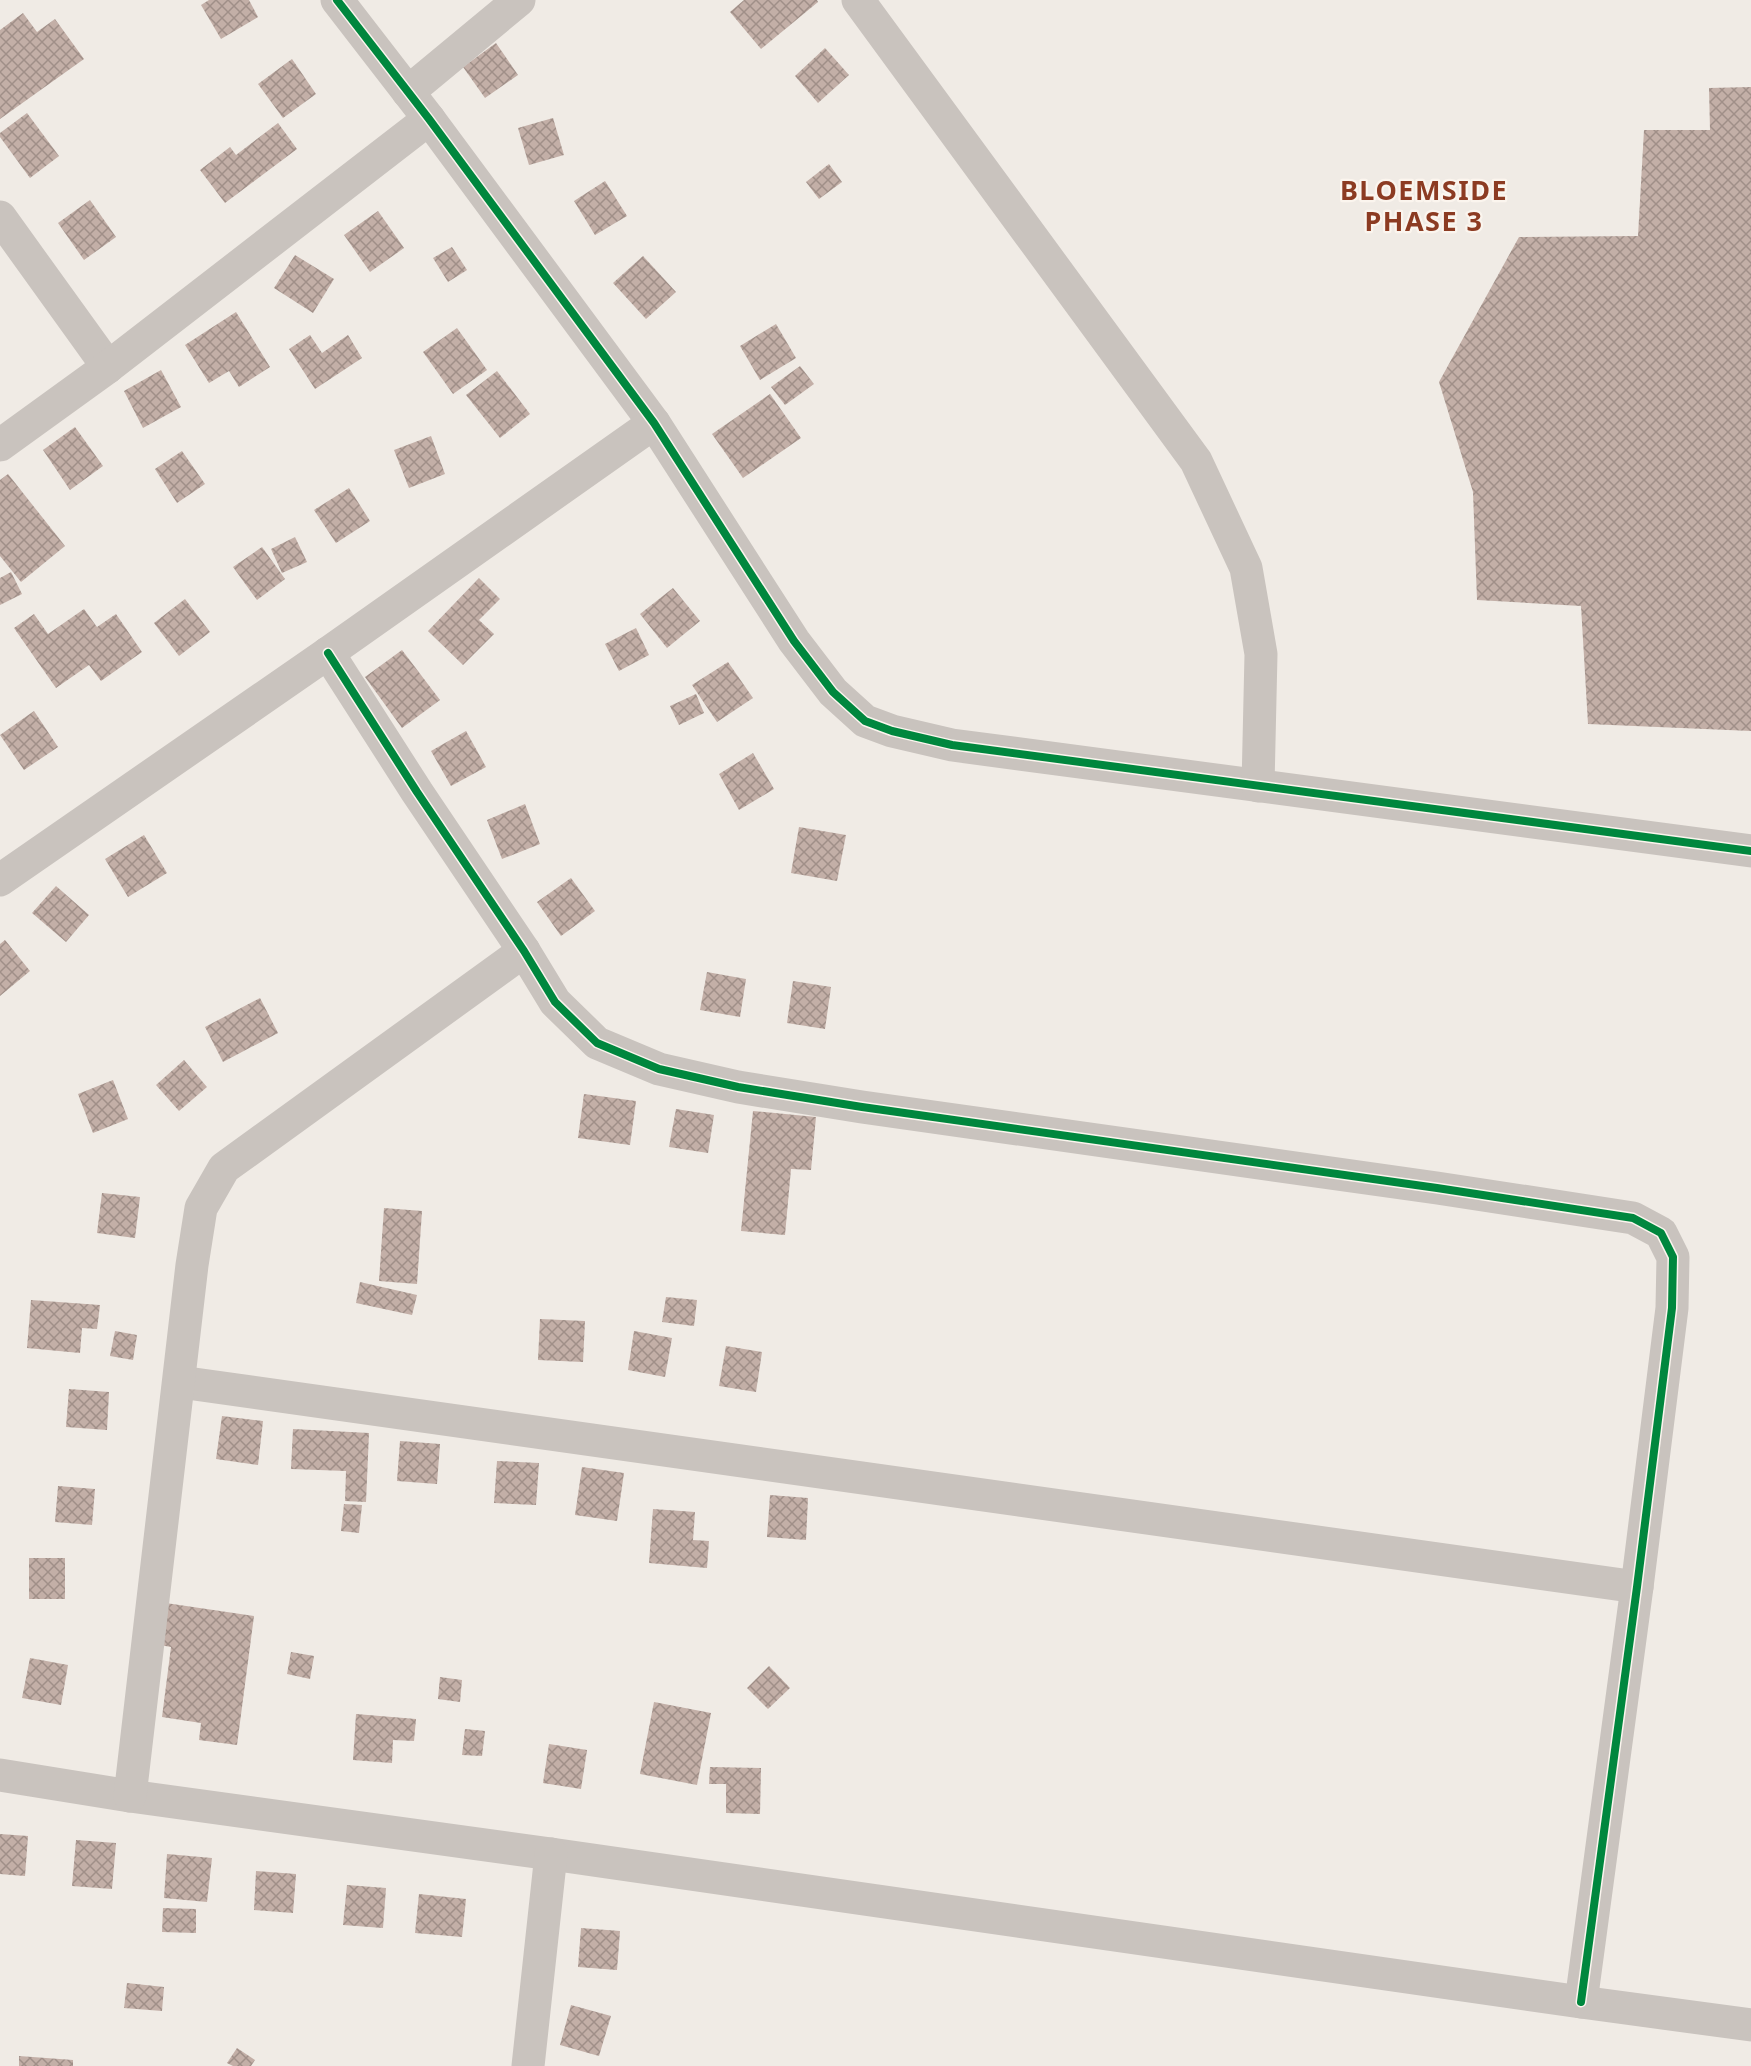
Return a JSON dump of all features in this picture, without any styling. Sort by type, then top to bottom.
[{"type":"street","points":[[337,0],[429,119],[654,423],[794,641],[832,693],[865,722],[892,731],[952,745],[1751,851]]},
{"type":"street","points":[[408,92],[519,0]]},
{"type":"street","points":[[858,0],[1196,461],[1246,568],[1262,654],[1258,786]]},
{"type":"street","points":[[0,445],[108,367],[429,119]]},
{"type":"street","points":[[0,217],[108,367]]},
{"type":"street","points":[[0,880],[328,653],[654,423]]},
{"type":"street","points":[[328,653],[417,792],[524,951],[555,1002],[597,1042],[659,1069],[738,1087],[862,1107],[1633,1218],[1661,1233],[1673,1257],[1672,1308],[1581,2002]]},
{"type":"street","points":[[130,1796],[192,1265],[201,1208],[224,1168],[524,951]]},
{"type":"street","points":[[180,1382],[1637,1587]]},
{"type":"street","points":[[0,1774],[130,1796],[1751,2025]]},
{"type":"street","points":[[528,2066],[551,1854]]},
{"type":"building","points":[[209,0],[249,0],[258,17],[221,39],[201,5]]},
{"type":"building","points":[[744,0],[817,0],[818,2],[761,49],[730,12]]},
{"type":"building","points":[[23,13],[37,32],[55,19],[84,59],[0,119],[0,30]]},
{"type":"building","points":[[496,43],[518,75],[485,98],[463,67]]},
{"type":"building","points":[[825,48],[849,75],[818,103],[795,76]]},
{"type":"building","points":[[292,59],[316,94],[283,118],[258,84]]},
{"type":"building","points":[[1751,87],[1751,731],[1588,724],[1581,606],[1477,600],[1473,492],[1439,382],[1519,237],[1638,236],[1644,130],[1710,130],[1709,88]]},
{"type":"building","points":[[27,113],[59,156],[30,178],[0,137],[0,133]]},
{"type":"building","points":[[553,118],[564,155],[529,165],[518,128]]},
{"type":"building","points":[[278,123],[297,149],[225,203],[200,170],[230,147],[236,155]]},
{"type":"building","points":[[829,164],[842,182],[819,199],[806,182]]},
{"type":"building","points":[[605,181],[627,216],[595,235],[574,201]]},
{"type":"building","points":[[90,200],[116,237],[84,260],[58,223]]},
{"type":"building","points":[[378,211],[404,248],[370,272],[344,235]]},
{"type":"building","points":[[452,247],[467,270],[448,282],[433,258]]},
{"type":"building","points":[[295,255],[334,279],[313,313],[274,288]]},
{"type":"building","points":[[643,256],[676,292],[646,319],[613,283]]},
{"type":"building","points":[[236,312],[270,367],[239,387],[229,371],[209,383],[185,345]]},
{"type":"building","points":[[776,324],[796,358],[760,380],[740,346]]},
{"type":"building","points":[[457,328],[487,370],[453,394],[423,352]]},
{"type":"building","points":[[310,335],[322,353],[348,335],[362,358],[315,389],[289,349]]},
{"type":"building","points":[[800,366],[814,384],[785,405],[771,387]]},
{"type":"building","points":[[161,370],[181,407],[143,428],[124,391]]},
{"type":"building","points":[[497,371],[530,414],[500,438],[466,395]]},
{"type":"building","points":[[770,394],[801,438],[743,478],[712,434]]},
{"type":"building","points":[[75,427],[103,466],[70,490],[43,450]]},
{"type":"building","points":[[431,436],[445,474],[409,488],[394,450]]},
{"type":"building","points":[[182,451],[205,484],[177,503],[155,469]]},
{"type":"building","points":[[8,474],[65,546],[21,582],[0,556],[0,480]]},
{"type":"building","points":[[349,488],[370,521],[336,543],[314,510]]},
{"type":"building","points":[[295,537],[307,562],[282,573],[271,549]]},
{"type":"building","points":[[262,547],[285,579],[257,600],[233,567]]},
{"type":"building","points":[[11,572],[22,594],[0,605],[0,578]]},
{"type":"building","points":[[479,578],[500,599],[479,620],[494,634],[463,665],[428,631]]},
{"type":"building","points":[[673,588],[700,621],[667,648],[640,614]]},
{"type":"building","points":[[185,599],[210,632],[179,656],[154,623]]},
{"type":"building","points":[[84,609],[97,627],[116,614],[142,652],[101,681],[89,665],[56,688],[14,628],[34,614],[48,634]]},
{"type":"building","points":[[636,628],[649,655],[619,671],[605,644]]},
{"type":"building","points":[[402,650],[440,700],[402,728],[365,677]]},
{"type":"building","points":[[728,662],[753,698],[717,722],[692,685]]},
{"type":"building","points":[[696,694],[704,713],[679,725],[670,706]]},
{"type":"building","points":[[34,711],[58,747],[24,770],[0,735]]},
{"type":"building","points":[[466,731],[486,767],[451,786],[431,751]]},
{"type":"building","points":[[753,753],[774,789],[739,810],[719,774]]},
{"type":"building","points":[[525,804],[540,844],[502,859],[487,820]]},
{"type":"building","points":[[799,827],[846,835],[837,881],[791,873]]},
{"type":"building","points":[[144,835],[167,873],[128,897],[105,859]]},
{"type":"building","points":[[571,878],[595,911],[561,936],[537,902]]},
{"type":"building","points":[[56,886],[89,915],[66,942],[32,913]]},
{"type":"building","points":[[5,940],[30,971],[0,996],[0,944]]},
{"type":"building","points":[[707,972],[746,979],[740,1017],[700,1010]]},
{"type":"building","points":[[793,981],[831,987],[825,1029],[787,1023]]},
{"type":"building","points":[[260,998],[278,1033],[223,1062],[205,1027]]},
{"type":"building","points":[[184,1060],[207,1087],[179,1111],[156,1085]]},
{"type":"building","points":[[113,1080],[128,1119],[93,1133],[78,1094]]},
{"type":"building","points":[[584,1094],[636,1101],[630,1145],[578,1138]]},
{"type":"building","points":[[676,1109],[714,1115],[708,1153],[669,1147]]},
{"type":"building","points":[[753,1111],[816,1117],[811,1170],[791,1169],[785,1235],[741,1231]]},
{"type":"building","points":[[102,1193],[140,1197],[135,1238],[97,1233]]},
{"type":"building","points":[[384,1208],[422,1211],[417,1284],[379,1281]]},
{"type":"building","points":[[360,1282],[417,1295],[412,1315],[356,1303]]},
{"type":"building","points":[[666,1297],[697,1300],[694,1326],[662,1322]]},
{"type":"building","points":[[31,1300],[100,1305],[97,1329],[82,1328],[80,1353],[27,1348]]},
{"type":"building","points":[[540,1319],[585,1321],[583,1362],[538,1360]]},
{"type":"building","points":[[115,1331],[137,1335],[133,1360],[110,1356]]},
{"type":"building","points":[[634,1331],[672,1338],[665,1377],[628,1370]]},
{"type":"building","points":[[726,1346],[762,1352],[756,1392],[719,1386]]},
{"type":"building","points":[[69,1389],[109,1392],[107,1430],[66,1427]]},
{"type":"building","points":[[222,1416],[263,1421],[258,1465],[216,1459]]},
{"type":"building","points":[[293,1429],[369,1433],[366,1502],[345,1501],[346,1471],[291,1469]]},
{"type":"building","points":[[400,1441],[440,1444],[437,1484],[397,1481]]},
{"type":"building","points":[[497,1461],[539,1463],[536,1505],[494,1503]]},
{"type":"building","points":[[582,1467],[624,1473],[617,1521],[575,1515]]},
{"type":"building","points":[[58,1486],[95,1489],[92,1525],[55,1522]]},
{"type":"building","points":[[770,1495],[808,1498],[806,1540],[767,1537]]},
{"type":"building","points":[[344,1504],[362,1505],[359,1533],[341,1531]]},
{"type":"building","points":[[653,1509],[695,1512],[693,1540],[709,1541],[707,1568],[649,1563]]},
{"type":"building","points":[[29,1558],[65,1558],[65,1599],[29,1599]]},
{"type":"building","points":[[159,1602],[254,1616],[237,1745],[199,1740],[201,1723],[162,1717],[171,1647],[154,1644]]},
{"type":"building","points":[[291,1652],[314,1656],[310,1679],[287,1674]]},
{"type":"building","points":[[30,1658],[68,1665],[61,1705],[22,1698]]},
{"type":"building","points":[[769,1666],[790,1688],[768,1709],[747,1688]]},
{"type":"building","points":[[440,1677],[462,1680],[460,1702],[438,1699]]},
{"type":"building","points":[[654,1702],[711,1713],[697,1785],[640,1774]]},
{"type":"building","points":[[356,1714],[416,1719],[414,1741],[393,1740],[392,1763],[353,1760]]},
{"type":"building","points":[[465,1729],[485,1731],[482,1756],[462,1755]]},
{"type":"building","points":[[549,1744],[587,1750],[581,1789],[543,1783]]},
{"type":"building","points":[[710,1767],[761,1768],[760,1814],[726,1813],[726,1784],[709,1784]]},
{"type":"building","points":[[0,1834],[28,1836],[25,1876],[0,1874]]},
{"type":"building","points":[[76,1840],[116,1843],[112,1889],[72,1886]]},
{"type":"building","points":[[167,1854],[212,1858],[207,1902],[164,1898]]},
{"type":"building","points":[[256,1871],[296,1874],[293,1913],[254,1910]]},
{"type":"building","points":[[347,1885],[386,1888],[383,1928],[343,1925]]},
{"type":"building","points":[[419,1894],[466,1899],[462,1937],[415,1933]]},
{"type":"building","points":[[163,1908],[196,1909],[196,1933],[162,1932]]},
{"type":"building","points":[[581,1928],[620,1931],[617,1970],[578,1967]]},
{"type":"building","points":[[127,1983],[164,1987],[162,2011],[124,2008]]},
{"type":"building","points":[[571,2005],[611,2016],[599,2056],[560,2045]]},
{"type":"building","points":[[237,2048],[255,2060],[251,2066],[233,2066],[227,2063]]},
{"type":"building","points":[[19,2056],[73,2060],[73,2066],[19,2066]]},
{"type":"cycle path","points":[[337,0],[429,119],[654,423],[794,641],[833,692],[865,721],[892,731],[952,745],[1751,851]]},
{"type":"cycle path","points":[[328,653],[417,792],[524,951],[555,1002],[597,1043],[659,1069],[738,1087],[862,1107],[1633,1218],[1661,1233],[1673,1257],[1672,1308],[1581,2002]]},
{"type":"district","name":"BLOEMSIDE PHASE 3","points":[[1424,206]]}]
